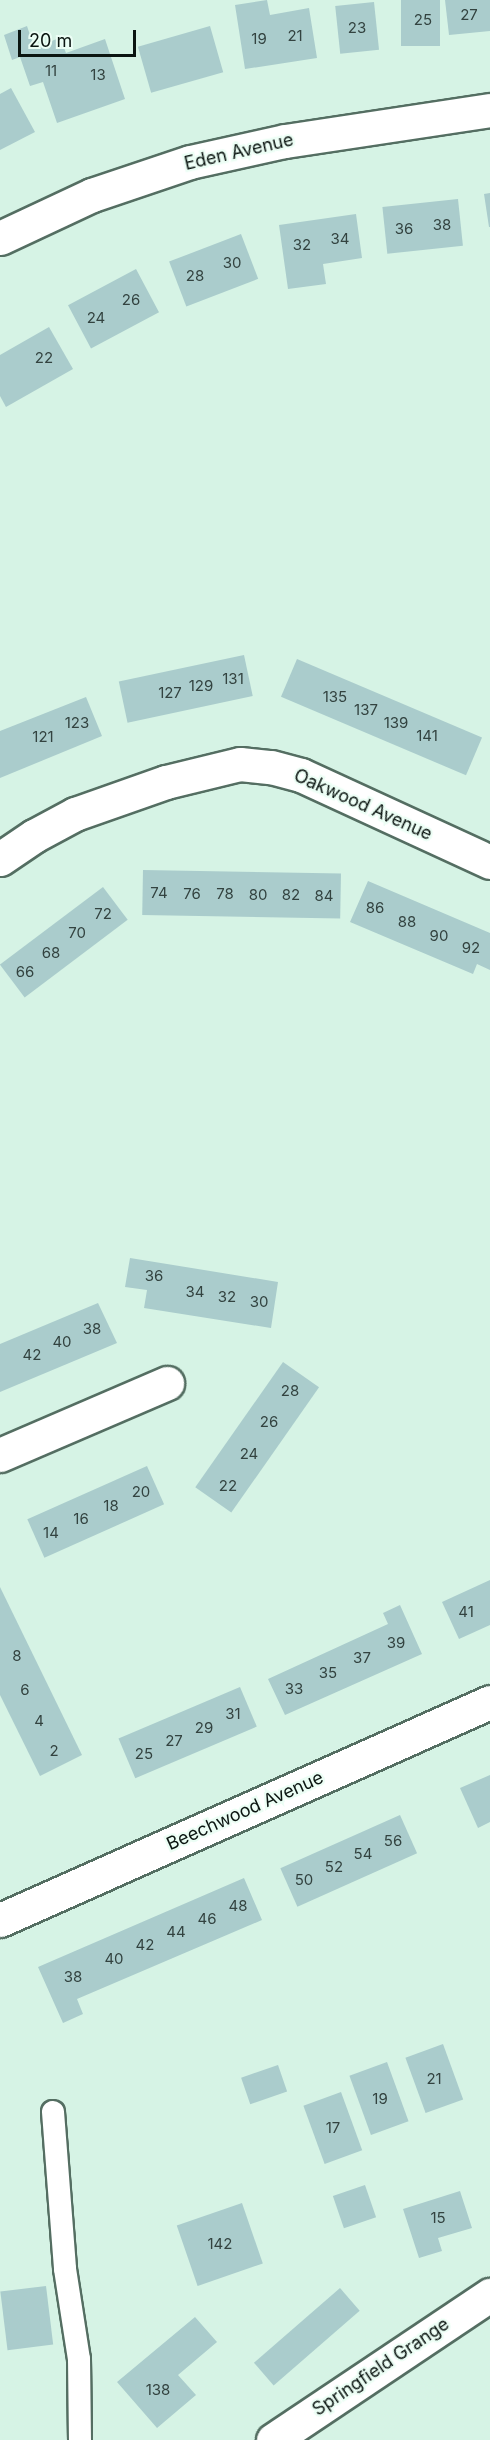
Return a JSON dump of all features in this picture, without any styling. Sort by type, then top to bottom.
[{"type":"street","name":"Eden Avenue","points":[[0,238],[92,195],[190,162],[285,141],[490,110]]},
{"type":"street","name":"Oakwood Avenue","points":[[0,859],[34,836],[84,811],[166,782],[240,764],[271,767],[301,775],[490,862]]},
{"type":"street","points":[[0,1455],[166,1383]]},
{"type":"street","name":"Beechwood Avenue","points":[[0,1920],[490,1702]]},
{"type":"street","name":"Springfield Grange","points":[[273,2440],[490,2295]]},
{"type":"lane","points":[[52,2112],[65,2269],[79,2359],[80,2440]]},
{"type":"building","points":[[267,0],[270,15],[309,8],[317,58],[245,69],[235,5]]},
{"type":"building","points":[[401,0],[440,0],[440,46],[401,46]]},
{"type":"building","points":[[445,0],[490,0],[490,31],[449,35]]},
{"type":"building","points":[[374,2],[379,50],[340,54],[335,6]]},
{"type":"building","points":[[27,26],[34,47],[60,38],[66,53],[105,39],[125,99],[57,123],[43,82],[30,86],[20,57],[12,60],[4,35]]},
{"type":"building","points":[[210,26],[223,72],[151,93],[138,47]]},
{"type":"building","points":[[11,88],[35,132],[0,150],[0,94]]},
{"type":"building","points":[[490,193],[490,227],[489,227],[484,194]]},
{"type":"building","points":[[458,199],[463,246],[387,254],[382,207]]},
{"type":"building","points":[[356,214],[362,258],[323,264],[326,284],[288,289],[279,225]]},
{"type":"building","points":[[241,234],[258,279],[186,306],[169,262]]},
{"type":"building","points":[[136,269],[159,312],[91,348],[68,305]]},
{"type":"building","points":[[49,327],[73,369],[6,407],[0,396],[0,355]]},
{"type":"building","points":[[244,655],[253,696],[128,723],[119,682]]},
{"type":"building","points":[[297,659],[482,738],[466,775],[281,697]]},
{"type":"building","points":[[86,697],[102,736],[0,778],[0,731]]},
{"type":"building","points":[[143,870],[341,873],[340,918],[142,915]]},
{"type":"building","points":[[368,881],[490,933],[490,970],[477,964],[473,974],[350,922]]},
{"type":"building","points":[[103,887],[128,920],[25,997],[0,965]]},
{"type":"building","points":[[130,1258],[278,1282],[271,1328],[144,1308],[147,1290],[125,1287]]},
{"type":"building","points":[[98,1303],[117,1343],[0,1392],[0,1344]]},
{"type":"building","points":[[283,1362],[319,1387],[231,1513],[195,1487]]},
{"type":"building","points":[[147,1466],[164,1504],[44,1558],[27,1519]]},
{"type":"building","points":[[490,1580],[490,1625],[459,1639],[442,1602]]},
{"type":"building","points":[[0,1587],[82,1755],[40,1776],[0,1695]]},
{"type":"building","points":[[400,1605],[422,1654],[285,1715],[268,1679],[388,1624],[383,1613]]},
{"type":"building","points":[[240,1687],[257,1727],[135,1778],[118,1739]]},
{"type":"building","points":[[490,1775],[490,1822],[478,1828],[460,1788]]},
{"type":"building","points":[[400,1815],[417,1853],[297,1907],[280,1868]]},
{"type":"building","points":[[244,1878],[262,1920],[77,1999],[83,2014],[63,2023],[38,1967]]},
{"type":"building","points":[[443,2044],[463,2099],[426,2113],[405,2058]]},
{"type":"building","points":[[387,2062],[409,2121],[371,2135],[349,2076]]},
{"type":"building","points":[[278,2065],[287,2091],[250,2104],[241,2078]]},
{"type":"building","points":[[341,2092],[362,2150],[325,2164],[303,2106]]},
{"type":"building","points":[[365,2185],[376,2217],[344,2228],[333,2196]]},
{"type":"building","points":[[460,2191],[472,2228],[438,2238],[442,2251],[419,2258],[403,2209]]},
{"type":"building","points":[[242,2203],[263,2264],[198,2286],[177,2225]]},
{"type":"building","points":[[46,2286],[53,2345],[8,2350],[0,2292]]},
{"type":"building","points":[[340,2288],[360,2311],[274,2385],[254,2363]]},
{"type":"building","points":[[195,2317],[217,2342],[178,2375],[196,2395],[157,2428],[117,2382]]}]
